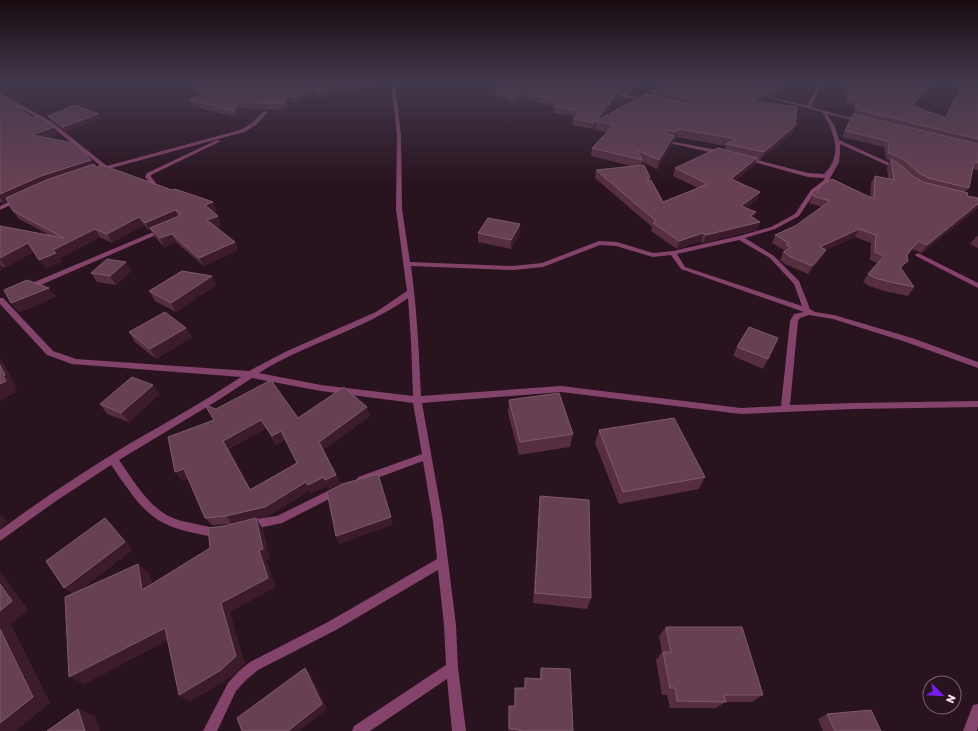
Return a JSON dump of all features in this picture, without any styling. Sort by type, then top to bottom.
[{"type":"street","points":[[38,116],[50,123],[105,167]]},
{"type":"street","points":[[157,188],[148,177],[149,174],[250,127],[262,116]]},
{"type":"street","points":[[397,116],[399,136],[398,209],[407,264],[415,341],[417,400],[443,561],[450,625],[452,668],[460,731]]},
{"type":"street","points":[[407,264],[513,268],[543,265],[599,243],[617,244],[652,254],[673,253],[740,238],[773,228],[797,215],[813,191],[825,182],[830,172],[836,158],[838,141],[831,122],[827,116]]},
{"type":"street","points":[[841,116],[862,121]]},
{"type":"street","points":[[91,172],[105,167],[230,135]]},
{"type":"street","points":[[665,141],[728,155]]},
{"type":"street","points":[[838,141],[897,168],[902,173]]},
{"type":"street","points":[[743,158],[808,175],[825,176],[830,172]]},
{"type":"street","points":[[0,208],[22,197]]},
{"type":"street","points":[[20,291],[173,225]]},
{"type":"street","points":[[740,238],[772,257],[797,283],[807,310]]},
{"type":"street","points":[[673,253],[683,268],[807,310],[865,326],[978,365]]},
{"type":"street","points":[[918,255],[978,286]]},
{"type":"street","points":[[0,536],[58,494],[167,425],[230,388],[248,374],[290,352],[382,312],[410,292]]},
{"type":"street","points":[[2,299],[50,353],[75,362],[248,374],[321,388],[417,400],[562,389],[740,411],[784,408],[978,404]]},
{"type":"street","points":[[784,408],[794,321],[802,315],[817,313]]},
{"type":"street","points":[[239,528],[252,524],[278,520],[342,488],[426,456]]},
{"type":"street","points":[[113,460],[139,497],[154,512],[167,521],[212,532],[225,531]]},
{"type":"street","points":[[210,731],[232,687],[254,666],[332,626],[443,561]]},
{"type":"street","points":[[359,731],[452,668]]},
{"type":"street","points":[[970,731],[978,710]]},
{"type":"building","points":[[0,116],[30,116],[33,118],[38,116],[54,127],[32,135],[74,143],[91,160],[41,176],[0,194]]},
{"type":"building","points":[[48,116],[92,116],[63,127]]},
{"type":"building","points":[[576,116],[599,116],[594,123],[573,119]]},
{"type":"building","points":[[605,116],[796,116],[795,126],[764,152],[726,144],[736,139],[679,129],[676,132],[667,130],[664,132],[674,136],[659,160],[638,151],[642,160],[592,148],[614,125],[596,121]]},
{"type":"building","points":[[852,116],[862,116],[978,144],[978,163],[974,162],[969,188],[928,178],[919,173],[903,159],[889,153],[888,141],[845,131]]},
{"type":"building","points":[[884,116],[941,116],[946,118],[947,116],[978,116],[978,139]]},
{"type":"building","points":[[718,148],[757,158],[731,179],[760,192],[741,206],[756,212],[750,216],[760,222],[706,235],[703,233],[679,241],[653,223],[656,221],[596,170],[644,165],[650,177],[647,182],[651,180],[663,202],[708,184],[675,168]]},
{"type":"building","points":[[891,159],[923,182],[968,193],[967,196],[978,198],[978,204],[927,245],[918,241],[907,255],[908,261],[900,267],[914,287],[875,278],[868,274],[884,256],[875,252],[876,235],[859,229],[820,247],[826,250],[812,266],[789,256],[784,252],[791,247],[786,245],[789,243],[775,235],[795,226],[830,201],[813,196],[823,184],[832,179],[874,199],[875,176],[894,180]]},
{"type":"building","points":[[94,164],[96,167],[102,165],[172,190],[175,189],[213,202],[205,205],[218,216],[207,220],[235,242],[199,258],[172,234],[160,238],[150,228],[179,216],[180,213],[175,210],[145,223],[139,217],[107,234],[95,229],[53,250],[56,253],[39,260],[28,243],[0,258],[0,226],[64,238],[13,211],[6,198],[46,180]]},
{"type":"building","points":[[488,218],[520,224],[511,240],[478,233]]},
{"type":"building","points":[[107,259],[126,262],[110,276],[91,273]]},
{"type":"building","points":[[182,271],[212,276],[171,303],[149,291]]},
{"type":"building","points":[[27,280],[49,288],[11,303],[4,290]]},
{"type":"building","points":[[165,312],[186,328],[150,349],[129,332]]},
{"type":"building","points":[[749,327],[778,338],[768,359],[737,347]]},
{"type":"building","points":[[0,365],[6,381],[0,384]]},
{"type":"building","points":[[132,377],[153,385],[121,413],[100,404]]},
{"type":"building","points":[[271,380],[298,418],[344,387],[367,407],[319,442],[336,475],[325,480],[324,477],[308,485],[306,482],[265,507],[226,516],[205,518],[184,469],[175,472],[168,437],[214,420],[205,405],[216,409]],"holes":[[[261,420],[272,436],[281,431],[297,463],[250,490],[223,441]]]},
{"type":"building","points":[[559,393],[573,434],[520,442],[509,400]]},
{"type":"building","points":[[674,418],[705,477],[623,492],[599,430]]},
{"type":"building","points":[[378,474],[391,517],[336,536],[327,492],[342,484]]},
{"type":"building","points":[[540,496],[589,500],[591,598],[535,593]]},
{"type":"building","points":[[105,518],[125,542],[64,588],[46,561]]},
{"type":"building","points":[[256,518],[263,549],[259,550],[268,578],[221,603],[236,656],[221,670],[179,695],[165,628],[69,677],[65,597],[138,564],[142,590],[210,548],[208,528],[224,526]]},
{"type":"building","points":[[0,584],[12,601],[0,611]]},
{"type":"building","points":[[666,627],[742,627],[763,695],[724,695],[726,702],[677,701],[675,688],[670,688],[663,652],[671,652]]},
{"type":"building","points":[[0,629],[33,697],[0,723]]},
{"type":"building","points":[[305,668],[322,704],[288,731],[242,731],[237,718]]},
{"type":"building","points":[[541,668],[570,669],[573,731],[520,731],[509,728],[509,706],[515,706],[515,688],[525,688],[525,678],[541,679]]},
{"type":"building","points":[[78,709],[85,731],[47,731]]},
{"type":"building","points":[[871,710],[881,731],[835,731],[827,714]]}]
